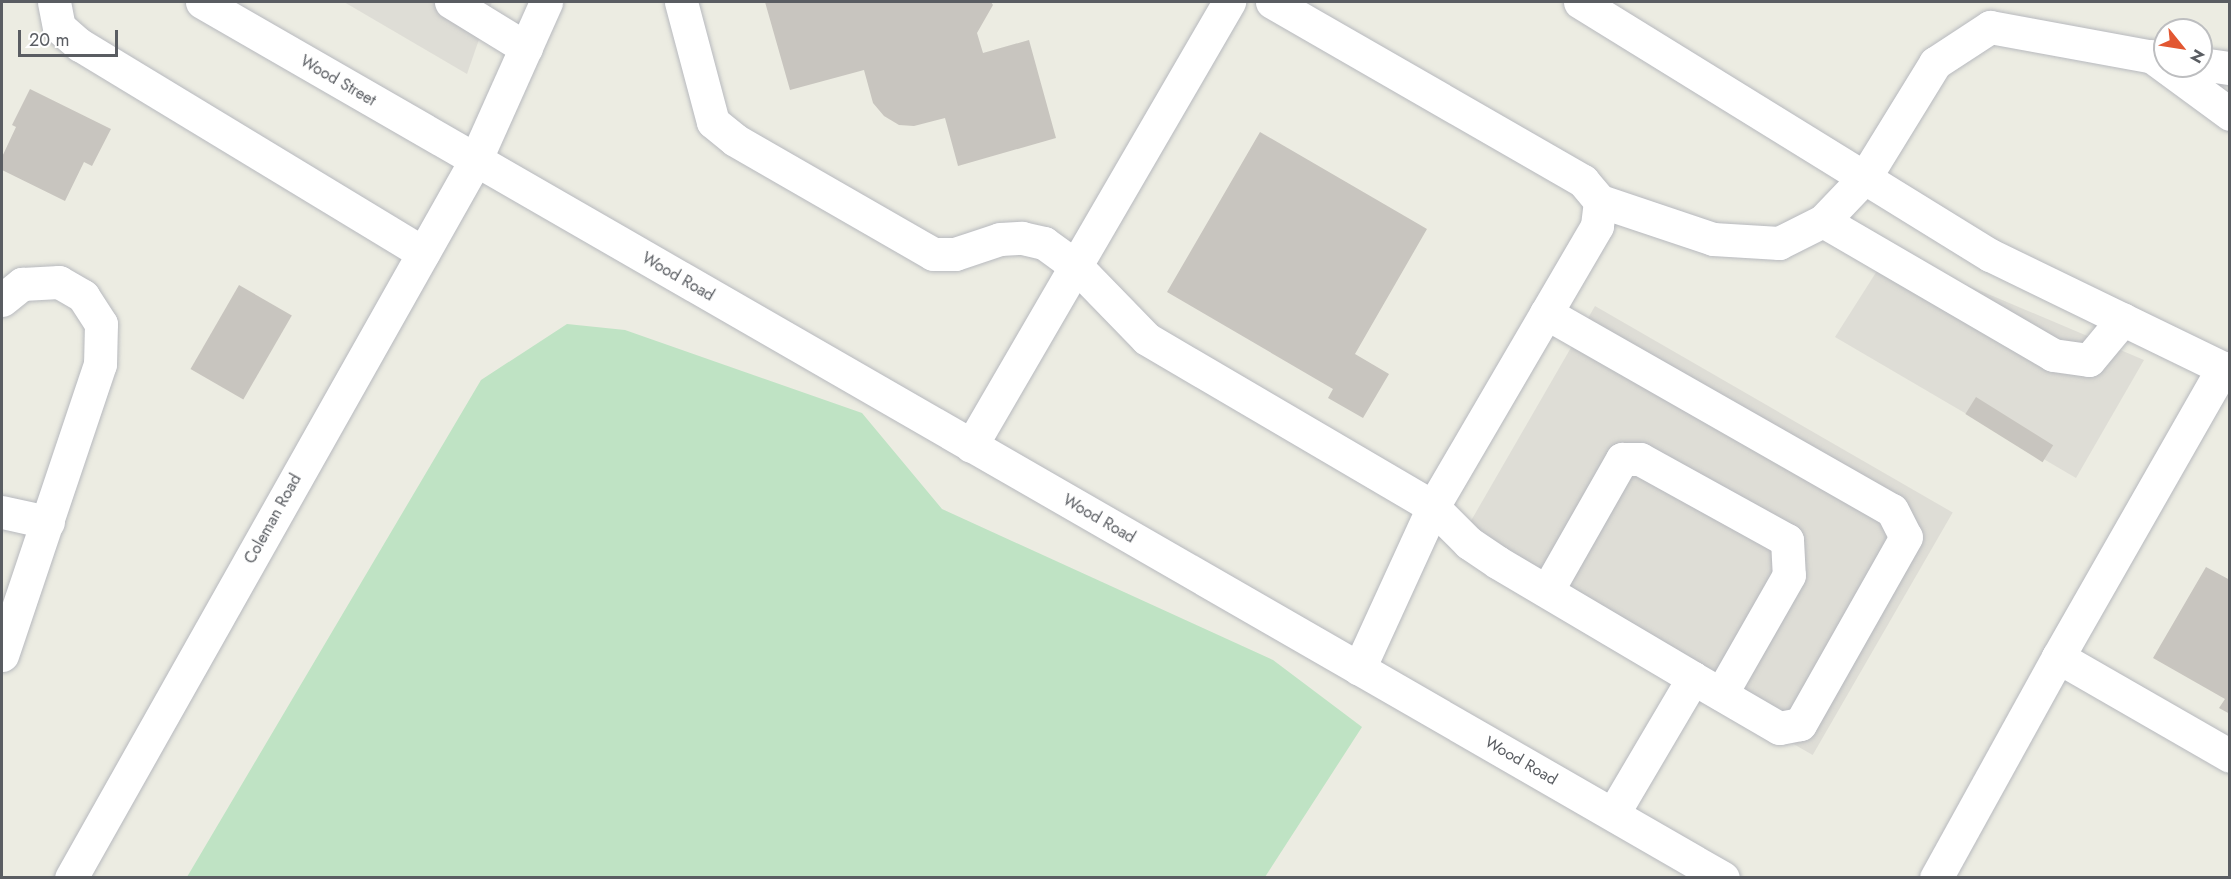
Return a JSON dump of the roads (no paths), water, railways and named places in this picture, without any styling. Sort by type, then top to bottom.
[{"type":"street","points":[[54,2],[59,27],[80,45],[423,253]]},
{"type":"street","name":"Wood Street","points":[[202,2],[475,161]]},
{"type":"street","points":[[451,2],[526,48]]},
{"type":"street","name":"Coleman Road","points":[[71,878],[475,161],[546,2]]},
{"type":"street","points":[[681,2],[713,122],[735,140],[933,254],[955,254],[1000,239],[1022,238],[1044,243],[1077,267],[1147,339],[1433,507],[1469,543],[1692,678],[1779,728],[1800,724],[1906,537],[1892,510],[1546,313]]},
{"type":"street","points":[[971,446],[1229,2]]},
{"type":"street","points":[[1272,2],[1583,181],[1600,201],[1713,239],[1779,243],[1823,221],[1865,177],[1935,63],[1992,14],[2153,57]]},
{"type":"street","points":[[1580,2],[1990,255],[2226,369],[2058,657],[1936,878]]},
{"type":"street","points":[[2213,66],[2229,68]]},
{"type":"street","points":[[2183,78],[2229,114]]},
{"type":"street","name":"Wood Road","points":[[475,161],[1723,878]]},
{"type":"street","points":[[1359,669],[1433,507],[1597,226],[1600,201]]},
{"type":"street","points":[[1823,221],[2053,355],[2089,360],[2123,319]]},
{"type":"street","points":[[2,300],[22,284],[58,282],[83,296],[101,324],[100,364],[2,655]]},
{"type":"street","points":[[1547,591],[1622,459],[1640,459],[1787,540],[1789,575],[1721,694]]},
{"type":"street","points":[[2,512],[48,522]]},
{"type":"street","points":[[2058,657],[2229,756]]},
{"type":"street","points":[[1613,814],[1692,678]]}]
